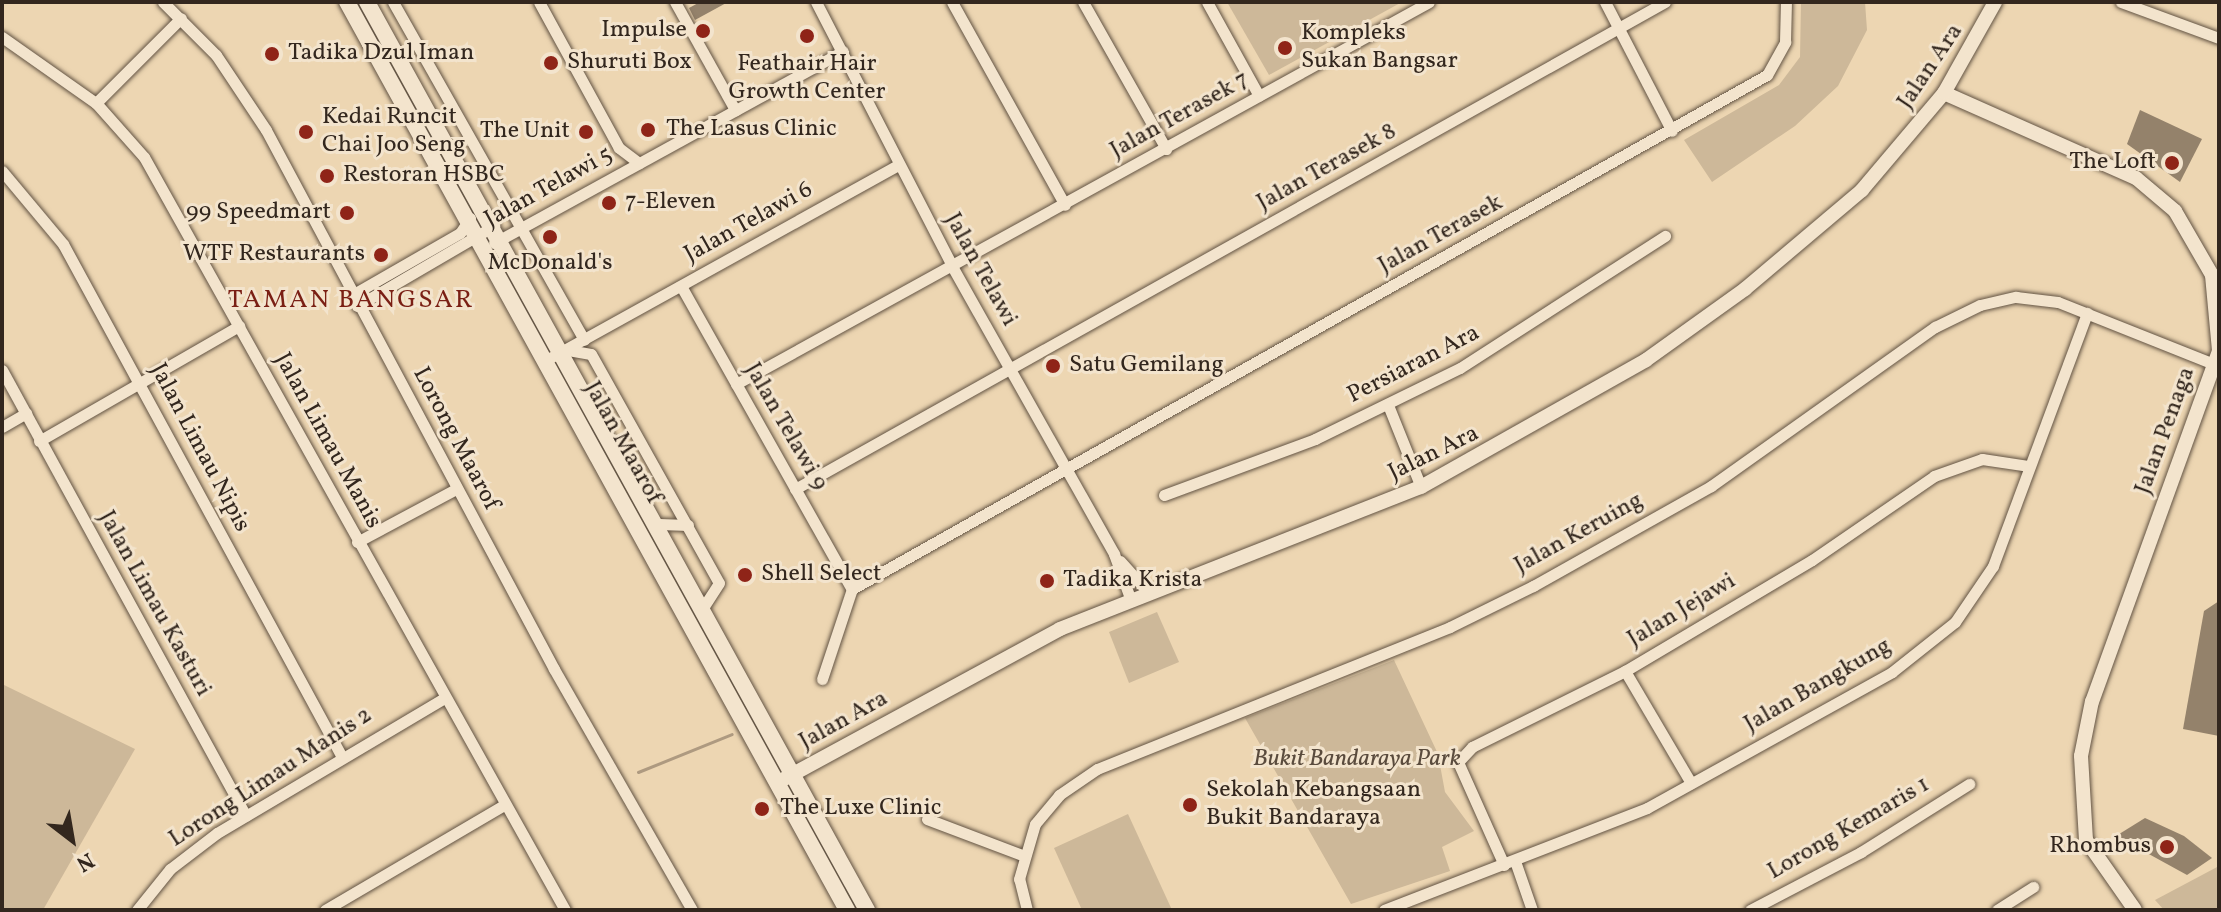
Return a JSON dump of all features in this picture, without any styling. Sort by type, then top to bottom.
[{"type":"main road","name":"Jalan Maarof","points":[[347,2],[470,217],[782,780],[867,910]]},
{"type":"main road","name":"Jalan Maarof","points":[[375,7],[704,606],[782,780],[847,910]]},
{"type":"street","name":"Lorong Maarof","points":[[163,2],[181,18],[247,99],[456,489],[692,910]]},
{"type":"street","points":[[393,2],[584,340]]},
{"type":"street","points":[[539,2],[619,148],[639,163]]},
{"type":"street","points":[[675,2],[735,110]]},
{"type":"street","name":"Jalan Telawi","points":[[816,2],[953,268],[1114,554],[1130,598]]},
{"type":"street","points":[[952,2],[1065,205]]},
{"type":"street","points":[[1083,2],[1166,149]]},
{"type":"street","points":[[1207,2],[1259,96]]},
{"type":"street","name":"Jalan Terasek 7","points":[[736,384],[953,268],[1429,2]]},
{"type":"street","points":[[1605,2],[1672,131]]},
{"type":"street","name":"Jalan Terasek 8","points":[[795,489],[1665,2]]},
{"type":"street","name":"Jalan Terasek","points":[[1066,468],[1767,75],[1785,42],[1786,2]]},
{"type":"street","name":"Jalan Ara","points":[[782,780],[1020,649],[1130,598],[1421,487],[1646,360],[1745,289],[1862,190],[1944,93],[1995,2]]},
{"type":"street","points":[[2121,2],[2219,38]]},
{"type":"street","points":[[96,103],[181,18]]},
{"type":"street","name":"Jalan Limau Manis","points":[[2,37],[96,103],[144,157],[443,699],[565,910]]},
{"type":"street","name":"Jalan Telawi 5","points":[[374,289],[498,232],[522,227],[843,51]]},
{"type":"street","name":"Jalan Penaga","points":[[1944,93],[2110,163],[2175,211],[2212,275],[2219,351],[2092,701],[2081,756],[2086,840],[2135,910]]},
{"type":"street","name":"Jalan Telawi 6","points":[[548,359],[898,165]]},
{"type":"street","name":"Jalan Limau Nipis","points":[[2,171],[39,208],[63,244],[342,757]]},
{"type":"street","points":[[354,301],[460,233],[470,217]]},
{"type":"street","name":"Persiaran Ara","points":[[1164,495],[1388,405],[1530,327],[1665,236]]},
{"type":"street","name":"Jalan Telawi 9","points":[[681,286],[852,589]]},
{"type":"street","name":"Jalan Keruing","points":[[1027,910],[1019,879],[1022,855],[1035,824],[1059,795],[1097,769],[1450,627],[1533,586],[1711,486],[1935,327],[1980,305],[2016,297],[2087,313],[2214,364]]},
{"type":"street","name":"Jalan Bangkung","points":[[1384,910],[1647,808],[1892,672],[1955,622],[1993,566],[2087,313]]},
{"type":"street","name":"Jalan Telawi 6","points":[[591,354],[591,344],[622,318]]},
{"type":"street","points":[[39,441],[239,326]]},
{"type":"street","points":[[564,350],[591,354],[688,525],[719,583],[704,606]]},
{"type":"street","name":"Jalan Limau Kasturi","points":[[2,370],[246,816]]},
{"type":"street","points":[[1388,405],[1421,487]]},
{"type":"street","points":[[2,427],[26,413]]},
{"type":"street","name":"Jalan Jejawi","points":[[1509,863],[1458,762],[1472,747],[1625,671],[1812,560],[1934,476],[1982,459],[2029,466]]},
{"type":"street","points":[[822,679],[852,589],[1066,468]]},
{"type":"street","points":[[357,542],[456,489]]},
{"type":"street","points":[[659,524],[688,525]]},
{"type":"street","name":"Jalan Telawi","points":[[1114,554],[1148,592]]},
{"type":"street","points":[[1625,671],[1691,783]]},
{"type":"street","name":"Lorong Limau Manis 2","points":[[137,910],[170,869],[246,816],[443,699]]},
{"type":"street","name":"Lorong Kemaris 1","points":[[1750,910],[1861,852],[1969,784]]},
{"type":"street","points":[[325,910],[504,805]]},
{"type":"street","points":[[927,819],[1022,855]]},
{"type":"street","points":[[1509,863],[1532,910]]},
{"type":"street","points":[[1997,910],[2033,887]]},
{"type":"green space","name":"Kompleks Sukan Bangsar","points":[[1227,2],[1402,2],[1269,75]]},
{"type":"green space","points":[[1801,2],[1865,2],[1867,30],[1838,86],[1795,126],[1712,182],[1684,140],[1779,85],[1800,57]]},
{"type":"green space","points":[[1157,612],[1179,662],[1129,683],[1109,632]]},
{"type":"green space","name":"Bukit Bandaraya Park","points":[[1394,660],[1438,754],[1445,792],[1474,831],[1442,847],[1450,871],[1351,904],[1245,718]]},
{"type":"green space","points":[[2,684],[135,749],[43,910],[2,910]]},
{"type":"green space","points":[[1128,814],[1172,910],[1082,910],[1054,848]]},
{"type":"green space","points":[[2219,866],[2219,910],[2164,910],[2155,900]]},
{"type":"building","points":[[700,2],[728,2],[695,20],[689,8]]},
{"type":"building","name":"The Loft","points":[[2140,110],[2202,139],[2180,182],[2127,144]]},
{"type":"building","points":[[2219,601],[2219,736],[2183,729],[2204,611]]},
{"type":"building","name":"Rhombus","points":[[2145,818],[2184,836],[2212,858],[2187,875],[2116,836]]},
{"type":"waterway","points":[[638,772],[732,734]]},
{"type":"place","name":"Impulse","points":[[703,31]]},
{"type":"place","name":"Feathair Hair Growth Center","points":[[807,36]]},
{"type":"place","name":"Kompleks Sukan Bangsar","points":[[1285,48]]},
{"type":"place","name":"Tadika Dzul Iman","points":[[272,54]]},
{"type":"place","name":"Shuruti Box","points":[[551,63]]},
{"type":"place","name":"The Lasus Clinic","points":[[648,130]]},
{"type":"place","name":"Kedai Runcit Chai Joo Seng","points":[[306,132]]},
{"type":"place","name":"The Unit","points":[[586,132]]},
{"type":"place","name":"The Loft","points":[[2172,163]]},
{"type":"place","name":"Restoran HSBC","points":[[327,176]]},
{"type":"place","name":"7-Eleven","points":[[609,203]]},
{"type":"place","name":"99 Speedmart","points":[[347,213]]},
{"type":"place","name":"McDonald's","points":[[550,237]]},
{"type":"place","name":"WTF Restaurants","points":[[381,255]]},
{"type":"place","name":"Satu Gemilang","points":[[1053,366]]},
{"type":"place","name":"Shell Select","points":[[745,575]]},
{"type":"place","name":"Tadika Krista","points":[[1047,581]]},
{"type":"place","name":"Sekolah Kebangsaan Bukit Bandaraya","points":[[1190,805]]},
{"type":"place","name":"The Luxe Clinic","points":[[762,809]]},
{"type":"place","name":"Rhombus","points":[[2167,847]]},
{"type":"district","name":"TAMAN BANGSAR","points":[[351,301]]}]
